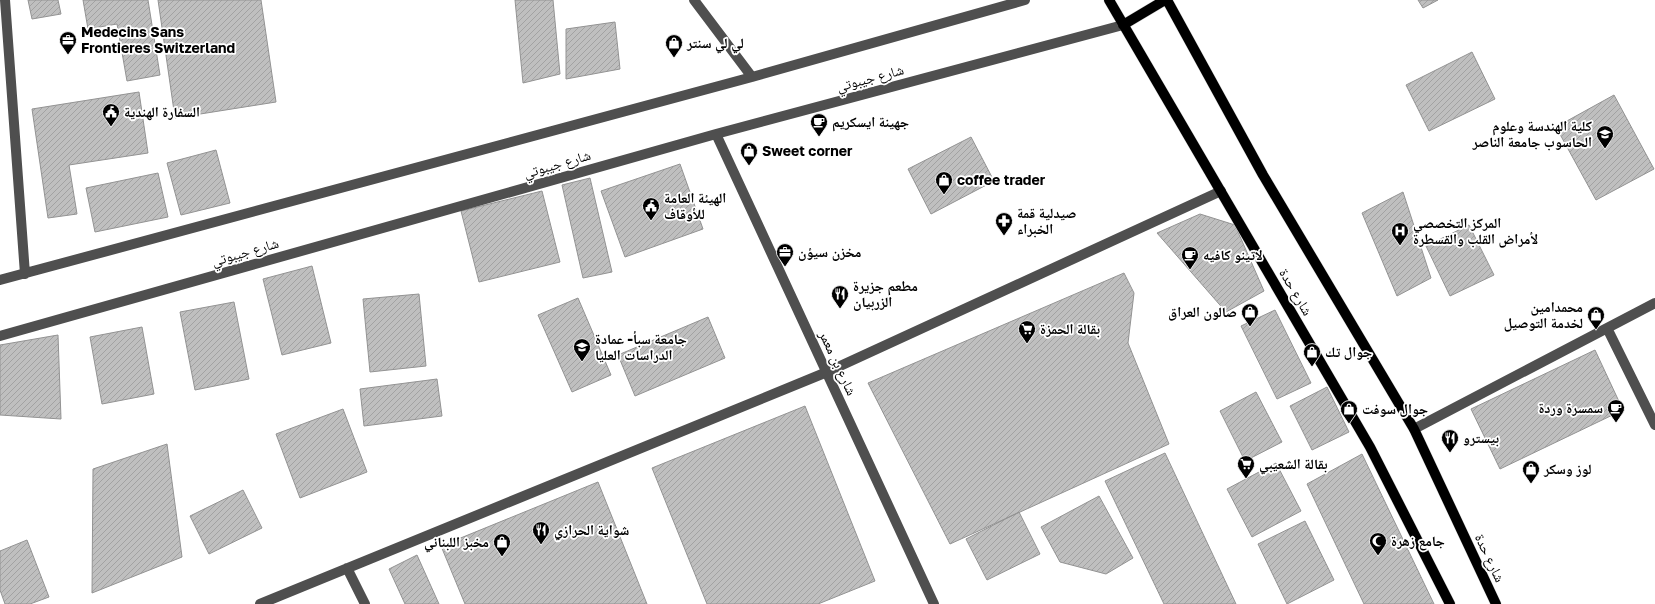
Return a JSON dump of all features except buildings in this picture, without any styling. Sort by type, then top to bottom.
[{"type":"main road","name":"شارع حدة","points":[[1109,0],[1370,447],[1450,604]]},
{"type":"main road","name":"شارع حدة","points":[[1166,0],[1263,175],[1414,429],[1496,604]]},
{"type":"main road","points":[[1123,25],[1166,0]]},
{"type":"street","points":[[5,0],[25,274]]},
{"type":"street","points":[[694,0],[752,76]]},
{"type":"street","points":[[0,280],[752,76],[1025,0]]},
{"type":"street","name":"شارع جيبوتي","points":[[0,336],[716,134],[1123,25]]},
{"type":"street","name":"شارع بن معمر","points":[[716,134],[934,604]]},
{"type":"street","points":[[260,604],[827,372],[1221,191]]},
{"type":"street","points":[[1414,429],[1655,303]]},
{"type":"street","points":[[1607,328],[1655,425]]},
{"type":"street","points":[[347,568],[365,604]]},
{"type":"place","name":"Medecins Sans Frontieres Switzerland","points":[[68,55]]},
{"type":"place","name":"لي لي سنتر","points":[[674,58]]},
{"type":"place","name":"السفارة الهندية","points":[[111,127]]},
{"type":"place","name":"جهينة ايسكريم","points":[[819,137]]},
{"type":"place","name":"كلية الهندسة وعلوم الحاسوب جامعة الناصر","points":[[1605,149]]},
{"type":"place","name":"Sweet corner","points":[[749,166]]},
{"type":"place","name":"coffee trader","points":[[944,195]]},
{"type":"place","name":"الهيئة العامة للأوقاف","points":[[651,221]]},
{"type":"place","name":"صيدلية قمة الخبراء","points":[[1004,236]]},
{"type":"place","name":"المركز التخصصي لأمراض القلب والقسطرة","points":[[1400,246]]},
{"type":"place","name":"مخزن سيؤن","points":[[785,267]]},
{"type":"place","name":"لاتينو كافيه","points":[[1190,270]]},
{"type":"place","name":"مطعم جزيرة الزربيان","points":[[840,309]]},
{"type":"place","name":"صالون العراق","points":[[1250,327]]},
{"type":"place","name":"محمدامين لخدمة التوصيل","points":[[1596,330]]},
{"type":"place","name":"بقالة الحمزة","points":[[1027,344]]},
{"type":"place","name":"جامعة سبأ- عمادة الدراسات العليا","points":[[582,362]]},
{"type":"place","name":"جوال تك","points":[[1312,367]]},
{"type":"place","name":"سمسرة وردة","points":[[1616,423]]},
{"type":"place","name":"جوال سوفت","points":[[1349,424]]},
{"type":"place","name":"بيسترو","points":[[1450,453]]},
{"type":"place","name":"بقالة الشعيبي","points":[[1246,479]]},
{"type":"place","name":"لوز وسكر","points":[[1531,484]]},
{"type":"place","name":"شواية الحرازي","points":[[541,545]]},
{"type":"place","name":"جامع زهرة","points":[[1378,556]]},
{"type":"place","name":"مخبز اللبناني","points":[[502,557]]}]
